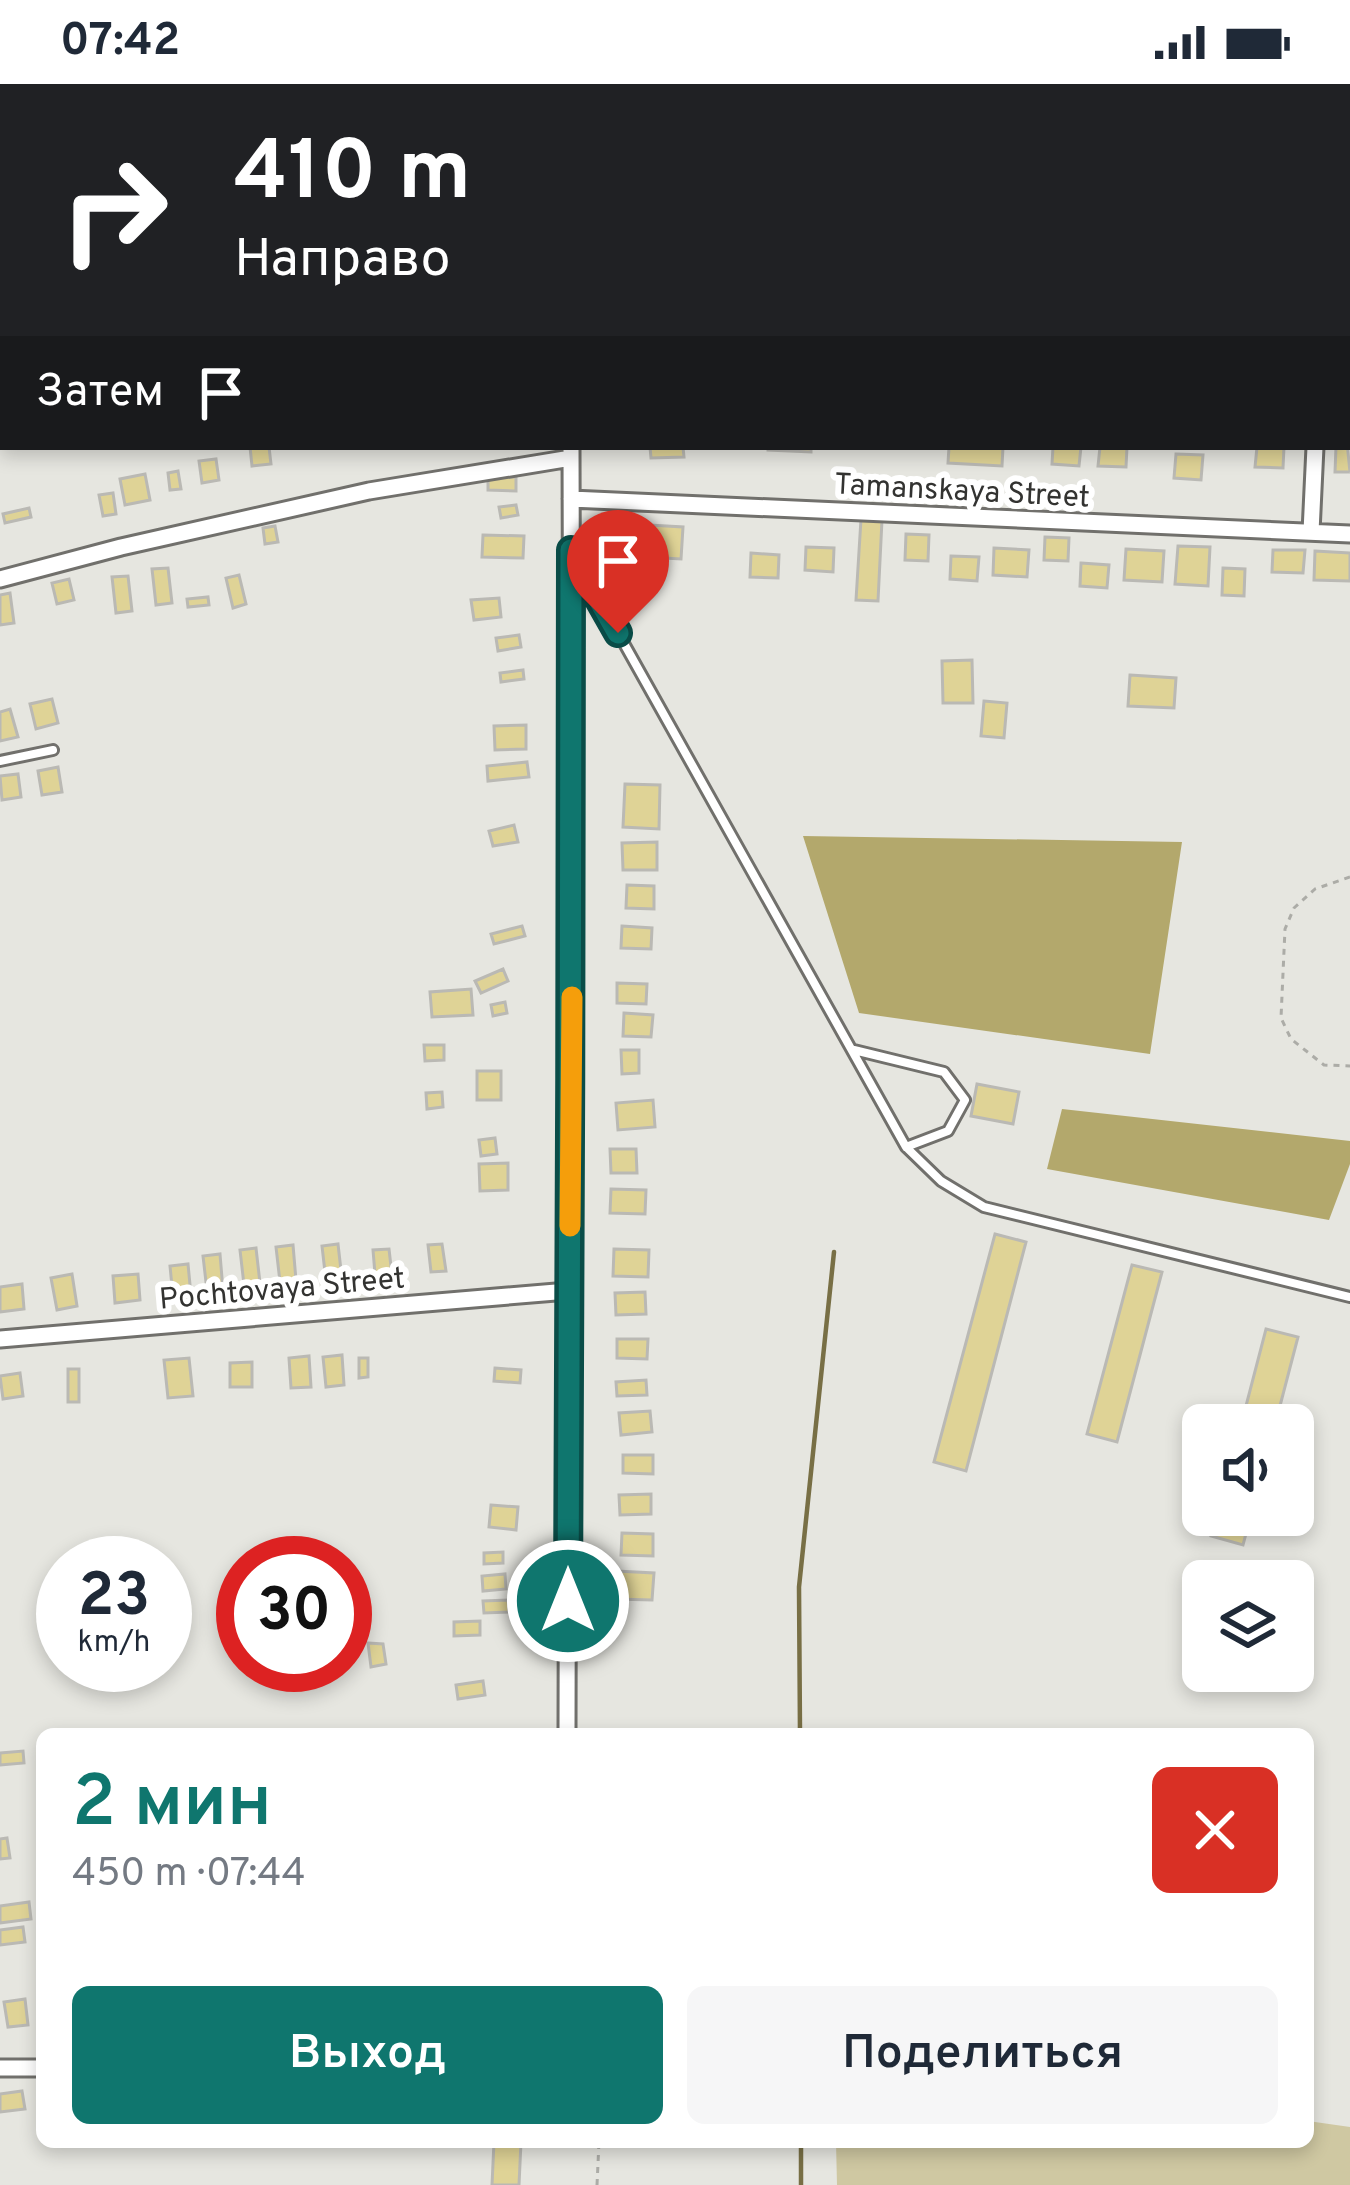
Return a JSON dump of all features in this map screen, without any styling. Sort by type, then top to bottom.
[{"type":"street","points":[[1311,532],[1315,450]]},
{"type":"street","points":[[0,580],[369,491],[571,453],[573,1154],[568,1291],[568,1728]]},
{"type":"street","name":"Tamanskaya Street","points":[[571,499],[1350,534]]},
{"type":"street","name":"Pochtovaya Street","points":[[0,1339],[568,1291]]},
{"type":"street","points":[[0,2068],[36,2068]]},
{"type":"lane","points":[[571,550],[906,1147],[941,1181],[984,1208],[1350,1297]]},
{"type":"lane","points":[[0,761],[52,750]]},
{"type":"lane","points":[[853,1050],[944,1072],[965,1100],[948,1131],[906,1147]]},
{"type":"path","points":[[1350,877],[1316,889],[1294,908],[1285,929],[1281,1018],[1291,1039],[1324,1066],[1350,1066]]},
{"type":"path","points":[[598,2185],[599,2148]]},
{"type":"shaded area","points":[[803,836],[1182,842],[1150,1054],[859,1013]]},
{"type":"shaded area","points":[[1062,1109],[1350,1141],[1350,1164],[1329,1220],[1047,1169]]},
{"type":"shaded area","points":[[1314,2122],[1350,2127],[1350,2185],[837,2185],[836,2148],[1314,2148]]},
{"type":"building","points":[[250,450],[269,450],[271,464],[252,466]]},
{"type":"building","points":[[650,450],[683,450],[684,457],[651,458]]},
{"type":"building","points":[[949,450],[1003,450],[1002,466],[948,463]]},
{"type":"building","points":[[1053,450],[1081,450],[1079,466],[1052,464]]},
{"type":"building","points":[[1100,450],[1127,450],[1126,467],[1098,466]]},
{"type":"building","points":[[1257,450],[1284,450],[1283,468],[1255,467]]},
{"type":"building","points":[[1336,450],[1348,450],[1350,472],[1335,472]]},
{"type":"building","points":[[1176,454],[1203,455],[1201,480],[1174,478]]},
{"type":"building","points":[[216,459],[219,480],[202,483],[199,461]]},
{"type":"building","points":[[178,471],[181,489],[170,490],[168,473]]},
{"type":"building","points":[[145,474],[150,500],[125,505],[120,479]]},
{"type":"building","points":[[488,477],[516,477],[516,491],[488,490]]},
{"type":"building","points":[[113,493],[116,514],[103,516],[99,495]]},
{"type":"building","points":[[516,505],[518,515],[501,518],[499,507]]},
{"type":"building","points":[[29,508],[31,517],[5,523],[3,514]]},
{"type":"building","points":[[861,519],[882,520],[878,601],[856,600]]},
{"type":"building","points":[[631,521],[632,549],[610,549],[610,522]]},
{"type":"building","points":[[649,525],[683,527],[681,559],[647,557]]},
{"type":"building","points":[[275,526],[278,542],[265,544],[263,528]]},
{"type":"building","points":[[906,534],[929,535],[928,561],[905,560]]},
{"type":"building","points":[[483,535],[524,536],[523,558],[482,557]]},
{"type":"building","points":[[1045,537],[1069,538],[1068,561],[1044,560]]},
{"type":"building","points":[[1178,546],[1210,547],[1208,586],[1175,584]]},
{"type":"building","points":[[806,547],[834,548],[833,572],[805,570]]},
{"type":"building","points":[[994,548],[1029,550],[1027,577],[993,575]]},
{"type":"building","points":[[1126,549],[1164,551],[1162,582],[1124,580]]},
{"type":"building","points":[[1273,550],[1305,550],[1303,573],[1272,572]]},
{"type":"building","points":[[1315,551],[1350,553],[1350,581],[1314,580]]},
{"type":"building","points":[[751,553],[779,555],[778,578],[750,577]]},
{"type":"building","points":[[951,556],[979,557],[977,581],[950,579]]},
{"type":"building","points":[[1081,563],[1109,565],[1107,588],[1080,586]]},
{"type":"building","points":[[168,568],[172,603],[156,605],[152,569]]},
{"type":"building","points":[[1223,568],[1245,569],[1244,596],[1222,595]]},
{"type":"building","points":[[239,575],[246,604],[233,608],[226,578]]},
{"type":"building","points":[[128,576],[132,611],[116,613],[112,577]]},
{"type":"building","points":[[69,579],[74,600],[57,604],[52,583]]},
{"type":"building","points":[[10,593],[14,623],[0,625],[0,595]]},
{"type":"building","points":[[208,597],[209,605],[188,607],[187,599]]},
{"type":"building","points":[[499,598],[501,617],[474,620],[471,600]]},
{"type":"building","points":[[519,635],[521,647],[498,651],[496,638]]},
{"type":"building","points":[[972,660],[973,703],[943,703],[942,661]]},
{"type":"building","points":[[523,670],[524,679],[501,682],[500,673]]},
{"type":"building","points":[[1130,675],[1176,678],[1174,708],[1128,706]]},
{"type":"building","points":[[52,699],[58,723],[36,729],[30,704]]},
{"type":"building","points":[[984,701],[1007,703],[1004,738],[981,736]]},
{"type":"building","points":[[10,709],[18,737],[0,741],[0,712]]},
{"type":"building","points":[[526,725],[526,749],[495,750],[494,726]]},
{"type":"building","points":[[527,762],[529,777],[488,781],[487,766]]},
{"type":"building","points":[[58,767],[62,792],[42,795],[38,771]]},
{"type":"building","points":[[18,774],[21,797],[2,800],[0,776]]},
{"type":"building","points":[[625,784],[660,785],[659,829],[623,827]]},
{"type":"building","points":[[514,825],[518,842],[493,846],[489,831]]},
{"type":"building","points":[[657,842],[657,870],[623,870],[622,843]]},
{"type":"building","points":[[627,885],[654,886],[654,909],[626,908]]},
{"type":"building","points":[[522,926],[525,936],[494,944],[491,934]]},
{"type":"building","points":[[622,926],[652,928],[651,949],[621,948]]},
{"type":"building","points":[[503,969],[508,981],[481,993],[475,981]]},
{"type":"building","points":[[617,983],[647,984],[646,1004],[617,1003]]},
{"type":"building","points":[[471,989],[473,1015],[432,1017],[430,992]]},
{"type":"building","points":[[505,1002],[507,1013],[493,1016],[491,1005]]},
{"type":"building","points":[[624,1013],[653,1015],[651,1037],[623,1036]]},
{"type":"building","points":[[424,1045],[444,1045],[444,1060],[425,1061]]},
{"type":"building","points":[[621,1050],[639,1050],[639,1073],[622,1074]]},
{"type":"building","points":[[477,1071],[501,1071],[501,1100],[477,1100]]},
{"type":"building","points":[[977,1084],[1019,1092],[1013,1124],[971,1116]]},
{"type":"building","points":[[442,1092],[443,1107],[427,1109],[426,1093]]},
{"type":"building","points":[[653,1100],[655,1127],[618,1130],[616,1103]]},
{"type":"building","points":[[495,1138],[497,1154],[481,1156],[479,1140]]},
{"type":"building","points":[[610,1149],[636,1149],[637,1173],[611,1173]]},
{"type":"building","points":[[508,1163],[508,1190],[480,1191],[479,1164]]},
{"type":"building","points":[[611,1189],[646,1190],[645,1214],[610,1213]]},
{"type":"building","points":[[995,1234],[1026,1242],[966,1471],[934,1462]]},
{"type":"building","points":[[338,1244],[342,1279],[326,1281],[322,1246]]},
{"type":"building","points":[[442,1244],[446,1271],[431,1272],[428,1245]]},
{"type":"building","points":[[293,1245],[296,1280],[280,1282],[276,1247]]},
{"type":"building","points":[[256,1248],[260,1283],[244,1285],[240,1250]]},
{"type":"building","points":[[389,1249],[393,1284],[376,1286],[373,1250]]},
{"type":"building","points":[[614,1249],[649,1250],[648,1277],[613,1276]]},
{"type":"building","points":[[220,1254],[223,1290],[207,1291],[203,1256]]},
{"type":"building","points":[[188,1264],[191,1295],[173,1297],[170,1266]]},
{"type":"building","points":[[1132,1265],[1162,1272],[1117,1442],[1087,1434]]},
{"type":"building","points":[[72,1274],[77,1306],[57,1310],[51,1278]]},
{"type":"building","points":[[138,1274],[140,1300],[115,1303],[113,1276]]},
{"type":"building","points":[[22,1284],[24,1309],[0,1312],[0,1287]]},
{"type":"building","points":[[645,1292],[646,1314],[616,1315],[615,1293]]},
{"type":"building","points":[[1266,1329],[1298,1337],[1280,1404],[1246,1404]]},
{"type":"building","points":[[617,1339],[648,1339],[647,1359],[617,1358]]},
{"type":"building","points":[[342,1355],[344,1385],[326,1387],[323,1357]]},
{"type":"building","points":[[309,1356],[311,1387],[291,1388],[289,1358]]},
{"type":"building","points":[[189,1358],[193,1396],[168,1398],[164,1360]]},
{"type":"building","points":[[359,1358],[368,1358],[368,1377],[359,1378]]},
{"type":"building","points":[[252,1362],[252,1387],[230,1387],[230,1363]]},
{"type":"building","points":[[495,1368],[521,1370],[520,1383],[494,1381]]},
{"type":"building","points":[[68,1369],[79,1369],[79,1402],[68,1402]]},
{"type":"building","points":[[20,1373],[23,1396],[3,1399],[0,1376]]},
{"type":"building","points":[[646,1380],[647,1395],[617,1396],[616,1382]]},
{"type":"building","points":[[650,1411],[652,1432],[621,1435],[619,1413]]},
{"type":"building","points":[[623,1455],[653,1455],[653,1474],[623,1473]]},
{"type":"building","points":[[651,1494],[651,1514],[620,1515],[619,1495]]},
{"type":"building","points":[[491,1505],[518,1507],[516,1530],[489,1527]]},
{"type":"building","points":[[622,1533],[653,1534],[653,1556],[621,1555]]},
{"type":"building","points":[[1211,1536],[1245,1536],[1243,1545]]},
{"type":"building","points":[[503,1552],[503,1563],[484,1564],[484,1553]]},
{"type":"building","points":[[616,1571],[654,1573],[652,1600],[614,1599]]},
{"type":"building","points":[[505,1574],[506,1589],[483,1591],[482,1576]]},
{"type":"building","points":[[508,1600],[509,1612],[484,1613],[483,1601]]},
{"type":"building","points":[[480,1621],[480,1635],[454,1636],[454,1622]]},
{"type":"building","points":[[372,1643],[383,1644],[386,1664],[372,1667]]},
{"type":"building","points":[[483,1681],[485,1695],[458,1699],[456,1685]]},
{"type":"building","points":[[23,1751],[24,1763],[0,1765],[0,1753]]},
{"type":"building","points":[[7,1838],[10,1858],[0,1859],[0,1839]]},
{"type":"building","points":[[29,1902],[31,1919],[0,1923],[0,1906]]},
{"type":"building","points":[[23,1927],[25,1942],[0,1945],[0,1930]]},
{"type":"building","points":[[25,1999],[28,2025],[8,2027],[4,2002]]},
{"type":"building","points":[[22,2091],[25,2109],[0,2112],[0,2094]]},
{"type":"building","points":[[494,2148],[521,2148],[519,2185],[492,2185]]},
{"type":"waterway","points":[[800,1728],[799,1587],[834,1252]]},
{"type":"waterway","points":[[801,2148],[801,2185]]},
{"type":"slow traffic","points":[[570,1226],[572,997]]},
{"type":"route","points":[[568,1601],[573,1154],[571,550],[618,633]]}]
